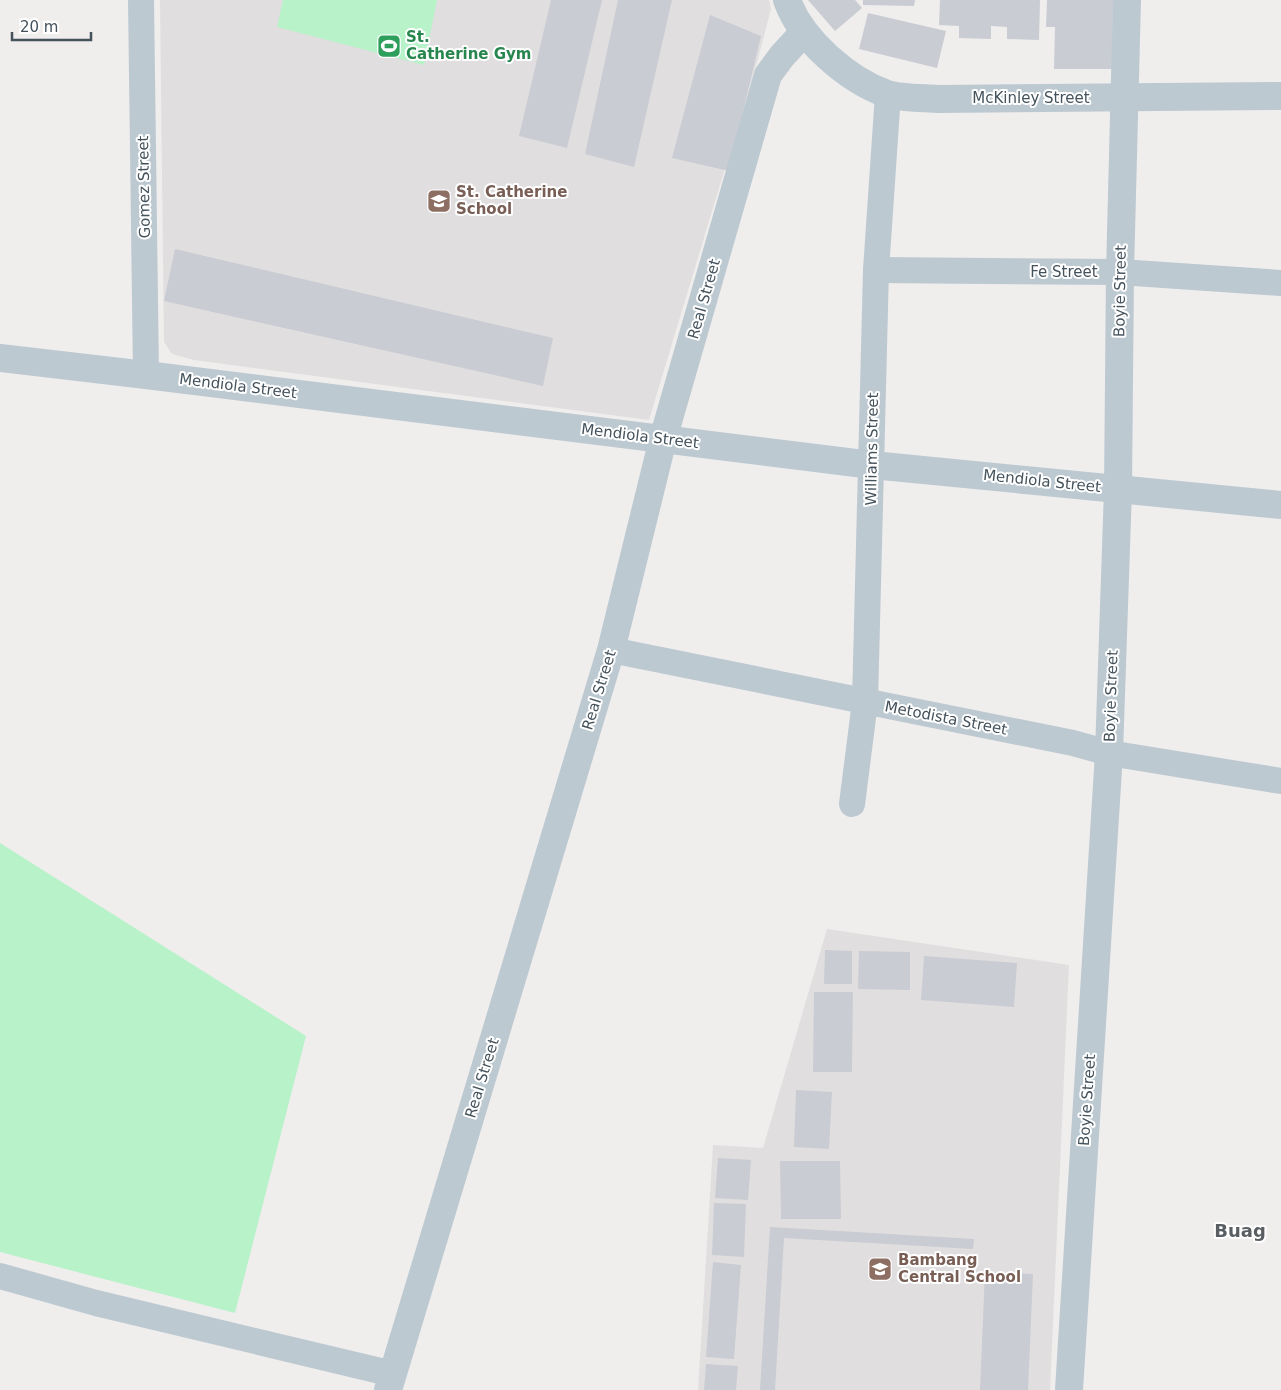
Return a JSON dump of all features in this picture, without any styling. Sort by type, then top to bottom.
[{"type":"street","name":"Gomez Street","points":[[141,0],[146,375]]},
{"type":"street","points":[[788,0],[790,9],[804,32]]},
{"type":"street","name":"Boyie Street","points":[[1069,1390],[1109,753],[1118,489],[1120,272],[1126,98],[1127,0]]},
{"type":"street","name":"McKinley Street","points":[[804,32],[826,55],[857,79],[888,94],[937,99],[1281,96]]},
{"type":"street","name":"Real Street","points":[[390,1382],[611,650],[663,439],[768,75],[804,32]]},
{"type":"street","name":"Williams Street","points":[[852,804],[865,702],[876,270],[888,94]]},
{"type":"street","name":"Fe Street","points":[[876,270],[1120,272],[1281,283]]},
{"type":"street","name":"Mendiola Street","points":[[0,358],[872,465],[1281,505]]},
{"type":"street","name":"Metodista Street","points":[[611,650],[1074,743],[1109,753],[1281,781]]},
{"type":"street","points":[[0,1276],[390,1382]]},
{"type":"shaded area","name":"St. Catherine School","points":[[160,0],[769,0],[771,9],[758,59],[649,420],[194,360],[172,354],[164,342]]},
{"type":"shaded area","name":"Bambang Central School","points":[[827,929],[1069,965],[1050,1390],[698,1390],[713,1145],[763,1148]]},
{"type":"green space","name":"St. Catherine Gym","points":[[283,0],[437,0],[424,65],[277,27]]},
{"type":"green space","points":[[0,843],[306,1036],[235,1313],[0,1252]]},
{"type":"building","points":[[551,0],[602,0],[567,148],[519,136]]},
{"type":"building","points":[[618,0],[672,0],[634,167],[585,154]]},
{"type":"building","points":[[808,0],[855,0],[862,8],[835,31]]},
{"type":"building","points":[[863,0],[915,0],[914,6],[863,5]]},
{"type":"building","points":[[940,0],[1040,0],[1039,40],[1007,39],[1007,27],[991,26],[991,39],[959,38],[959,26],[939,25]]},
{"type":"building","points":[[1047,0],[1123,0],[1123,6],[1113,6],[1112,69],[1054,69],[1055,27],[1046,27]]},
{"type":"building","points":[[868,13],[946,31],[937,68],[859,49]]},
{"type":"building","points":[[710,15],[761,36],[729,171],[672,158]]},
{"type":"building","points":[[175,249],[553,338],[543,386],[164,301]]},
{"type":"building","points":[[825,950],[852,951],[852,984],[824,984]]},
{"type":"building","points":[[859,951],[910,952],[910,990],[858,989]]},
{"type":"building","points":[[924,956],[1017,963],[1014,1007],[921,1000]]},
{"type":"building","points":[[814,992],[853,992],[852,1072],[813,1072]]},
{"type":"building","points":[[796,1090],[832,1092],[829,1149],[794,1147]]},
{"type":"building","points":[[718,1158],[751,1160],[748,1200],[715,1198]]},
{"type":"building","points":[[780,1161],[840,1161],[841,1219],[781,1219]]},
{"type":"building","points":[[714,1203],[746,1204],[744,1257],[712,1255]]},
{"type":"building","points":[[770,1227],[974,1239],[973,1249],[784,1238],[775,1390],[760,1390]]},
{"type":"building","points":[[713,1262],[741,1265],[734,1359],[706,1357]]},
{"type":"building","points":[[985,1272],[1033,1274],[1028,1390],[980,1390]]},
{"type":"building","points":[[706,1364],[738,1366],[736,1390],[704,1390]]},
{"type":"place","name":"St. Catherine Gym","points":[[389,46]]},
{"type":"place","name":"St. Catherine School","points":[[439,201]]},
{"type":"place","name":"Bambang Central School","points":[[880,1269]]},
{"type":"district","name":"Buag","points":[[1240,1231]]}]
